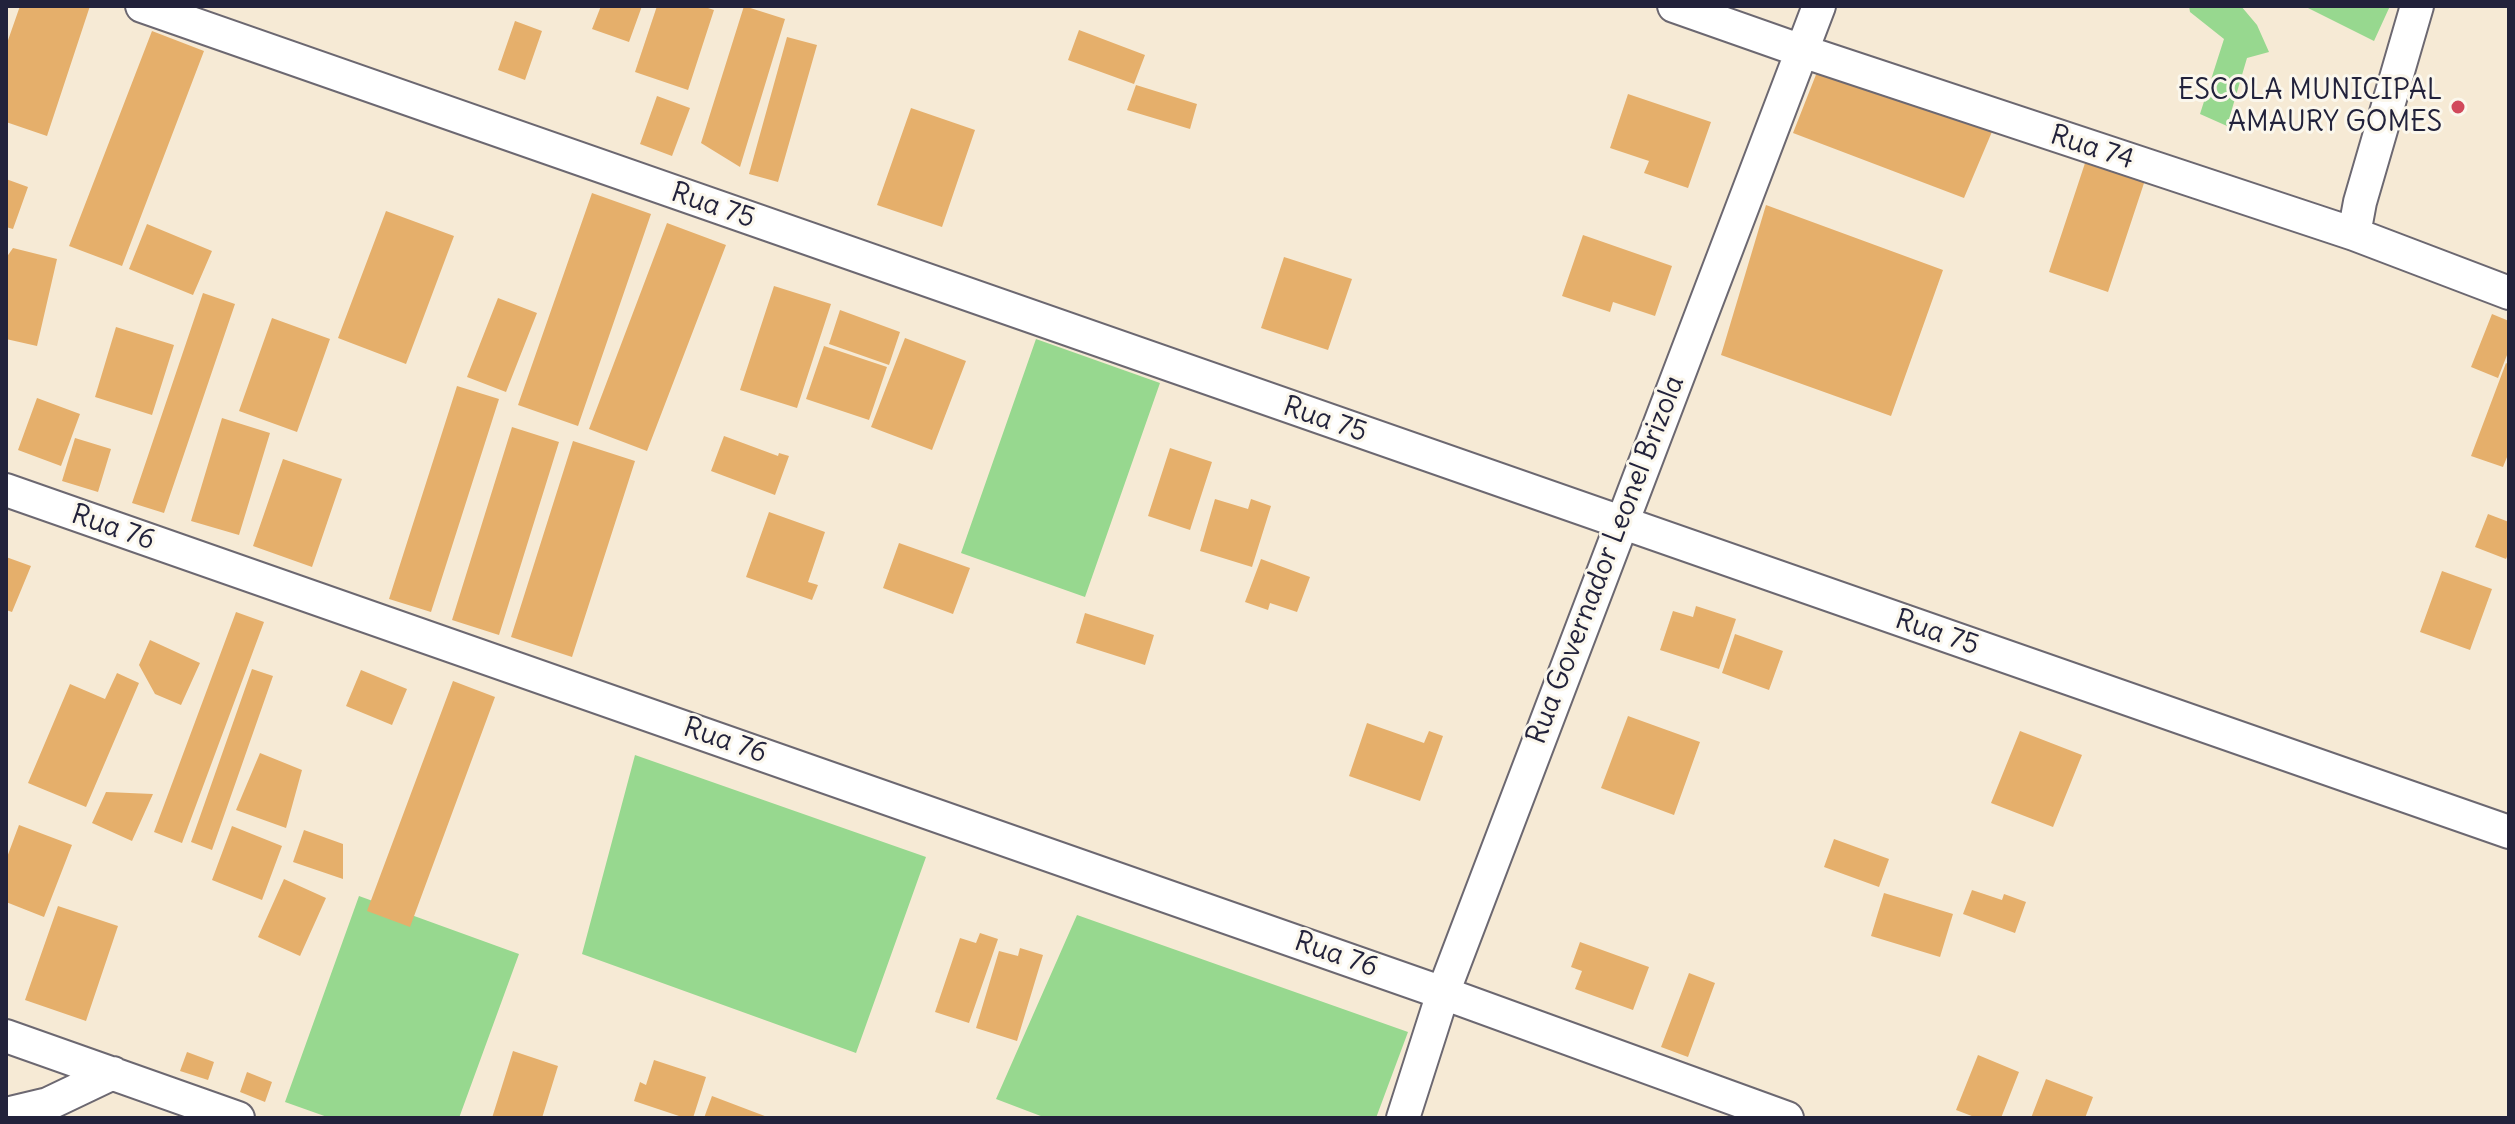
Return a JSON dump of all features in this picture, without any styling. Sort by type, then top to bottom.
[{"type":"street","name":"Rua 75","points":[[142,6],[2509,832]]},
{"type":"street","name":"Rua 74","points":[[1674,6],[2354,234],[2509,293]]},
{"type":"street","name":"Rua Governador Leonel Brizola","points":[[1403,1118],[1443,993],[1819,6]]},
{"type":"street","points":[[2354,234],[2360,202],[2417,6]]},
{"type":"street","name":"Rua 76","points":[[6,490],[1443,993],[1787,1118]]},
{"type":"street","points":[[6,1036],[238,1118]]},
{"type":"street","points":[[6,1114],[48,1104],[113,1073]]},
{"type":"green space","points":[[2189,6],[2241,6],[2257,25],[2269,52],[2247,58],[2227,126],[2200,114],[2224,39],[2190,12]]},
{"type":"green space","points":[[2304,6],[2390,6],[2374,41]]},
{"type":"green space","points":[[1036,339],[1160,383],[1085,597],[961,553]]},
{"type":"green space","points":[[635,755],[926,857],[856,1053],[582,954]]},
{"type":"green space","points":[[359,896],[519,954],[459,1118],[330,1118],[285,1102]]},
{"type":"green space","points":[[1077,915],[1408,1032],[1376,1118],[1046,1118],[996,1099]]},
{"type":"building","points":[[20,6],[90,6],[47,136],[6,122],[6,46]]},
{"type":"building","points":[[601,6],[642,6],[629,42],[592,29]]},
{"type":"building","points":[[657,6],[702,6],[714,10],[688,90],[635,72]]},
{"type":"building","points":[[744,6],[785,19],[740,167],[701,143]]},
{"type":"building","points":[[515,21],[542,31],[525,80],[498,70]]},
{"type":"building","points":[[1079,30],[1145,55],[1134,84],[1068,60]]},
{"type":"building","points":[[152,31],[204,51],[122,266],[69,246]]},
{"type":"building","points":[[787,37],[817,45],[778,182],[749,174]]},
{"type":"building","points":[[1819,67],[1994,127],[1964,198],[1793,133]]},
{"type":"building","points":[[1136,85],[1197,104],[1190,129],[1127,110]]},
{"type":"building","points":[[1628,94],[1711,122],[1688,188],[1644,173],[1649,161],[1610,148]]},
{"type":"building","points":[[657,96],[690,108],[672,156],[640,144]]},
{"type":"building","points":[[911,108],[975,130],[942,227],[877,205]]},
{"type":"building","points":[[2088,154],[2147,174],[2108,292],[2049,272]]},
{"type":"building","points":[[6,179],[28,187],[13,229],[6,227]]},
{"type":"building","points":[[592,193],[651,214],[578,426],[518,405]]},
{"type":"building","points":[[1766,205],[1943,270],[1891,416],[1721,355]]},
{"type":"building","points":[[386,211],[454,236],[406,364],[338,338]]},
{"type":"building","points":[[667,223],[726,245],[647,451],[589,429]]},
{"type":"building","points":[[147,224],[212,251],[193,295],[129,269]]},
{"type":"building","points":[[1583,235],[1672,266],[1655,316],[1613,302],[1610,312],[1562,296]]},
{"type":"building","points":[[13,248],[57,259],[37,346],[6,339],[6,258]]},
{"type":"building","points":[[1284,257],[1352,279],[1328,350],[1261,328]]},
{"type":"building","points":[[774,286],[831,304],[797,408],[740,390]]},
{"type":"building","points":[[203,293],[235,304],[164,513],[132,503]]},
{"type":"building","points":[[498,298],[537,313],[506,392],[467,377]]},
{"type":"building","points":[[840,310],[900,332],[889,365],[829,344]]},
{"type":"building","points":[[2492,314],[2509,321],[2509,350],[2498,378],[2471,367]]},
{"type":"building","points":[[272,318],[330,339],[297,432],[239,411]]},
{"type":"building","points":[[116,327],[174,345],[152,415],[95,397]]},
{"type":"building","points":[[905,338],[966,361],[932,450],[871,427]]},
{"type":"building","points":[[824,346],[887,367],[869,420],[806,399]]},
{"type":"building","points":[[2506,363],[2509,365],[2509,452],[2503,467],[2471,456]]},
{"type":"building","points":[[457,386],[499,399],[431,612],[389,599]]},
{"type":"building","points":[[37,398],[80,414],[61,466],[18,450]]},
{"type":"building","points":[[222,418],[270,433],[239,535],[191,521]]},
{"type":"building","points":[[512,427],[559,442],[499,635],[452,620]]},
{"type":"building","points":[[724,436],[778,456],[779,453],[789,456],[775,495],[711,471]]},
{"type":"building","points":[[75,438],[111,449],[98,492],[62,481]]},
{"type":"building","points":[[573,441],[635,461],[572,657],[511,637]]},
{"type":"building","points":[[1170,448],[1212,462],[1190,530],[1148,516]]},
{"type":"building","points":[[283,459],[342,479],[312,567],[253,546]]},
{"type":"building","points":[[1215,499],[1248,509],[1251,499],[1271,506],[1252,567],[1200,551]]},
{"type":"building","points":[[769,512],[825,532],[808,582],[818,585],[812,600],[746,577]]},
{"type":"building","points":[[2488,514],[2509,522],[2509,552],[2506,559],[2475,547]]},
{"type":"building","points":[[899,543],[970,568],[953,614],[883,588]]},
{"type":"building","points":[[6,557],[31,566],[12,612],[6,610]]},
{"type":"building","points":[[1261,559],[1310,577],[1297,612],[1270,603],[1268,610],[1245,602]]},
{"type":"building","points":[[2442,571],[2492,589],[2470,650],[2420,632]]},
{"type":"building","points":[[1696,606],[1736,619],[1719,669],[1660,650],[1673,611],[1693,617]]},
{"type":"building","points":[[236,612],[264,622],[182,843],[154,832]]},
{"type":"building","points":[[1085,613],[1154,635],[1145,665],[1076,643]]},
{"type":"building","points":[[1735,634],[1783,651],[1769,690],[1722,673]]},
{"type":"building","points":[[150,640],[200,663],[181,705],[155,694],[139,665]]},
{"type":"building","points":[[252,669],[273,676],[212,850],[191,842]]},
{"type":"building","points":[[361,670],[407,689],[392,725],[346,706]]},
{"type":"building","points":[[117,673],[139,683],[86,807],[28,783],[70,684],[105,699]]},
{"type":"building","points":[[453,681],[495,697],[410,927],[367,911]]},
{"type":"building","points":[[1628,716],[1700,742],[1674,815],[1601,788]]},
{"type":"building","points":[[1367,723],[1424,743],[1429,731],[1443,736],[1420,801],[1349,776]]},
{"type":"building","points":[[2020,731],[2082,755],[2053,827],[1991,803]]},
{"type":"building","points":[[260,753],[302,770],[286,828],[236,810]]},
{"type":"building","points":[[106,792],[153,794],[132,841],[92,823]]},
{"type":"building","points":[[19,825],[72,845],[44,917],[6,902],[6,860]]},
{"type":"building","points":[[232,826],[282,846],[262,900],[212,880]]},
{"type":"building","points":[[304,830],[343,844],[343,879],[293,862]]},
{"type":"building","points":[[1834,839],[1889,859],[1879,887],[1824,867]]},
{"type":"building","points":[[284,879],[326,898],[300,956],[258,937]]},
{"type":"building","points":[[1972,890],[2002,900],[2004,894],[2026,902],[2015,933],[1963,914]]},
{"type":"building","points":[[1884,893],[1953,914],[1940,957],[1871,936]]},
{"type":"building","points":[[58,906],[118,926],[86,1021],[25,1000]]},
{"type":"building","points":[[980,933],[998,939],[969,1023],[935,1012],[960,938],[976,943]]},
{"type":"building","points":[[1580,942],[1649,967],[1633,1010],[1575,989],[1582,971],[1571,967]]},
{"type":"building","points":[[1020,948],[1043,955],[1017,1041],[976,1028],[999,951],[1018,956]]},
{"type":"building","points":[[1689,973],[1715,983],[1688,1057],[1661,1047]]},
{"type":"building","points":[[513,1051],[558,1066],[542,1118],[492,1118]]},
{"type":"building","points":[[187,1052],[214,1062],[208,1080],[180,1071]]},
{"type":"building","points":[[1978,1055],[2019,1072],[2001,1118],[1977,1118],[1956,1110]]},
{"type":"building","points":[[654,1060],[706,1077],[693,1118],[634,1101],[640,1082],[646,1085]]},
{"type":"building","points":[[247,1072],[272,1082],[265,1102],[240,1092]]},
{"type":"building","points":[[2046,1079],[2093,1097],[2085,1118],[2031,1118]]},
{"type":"building","points":[[712,1096],[770,1118],[704,1118]]},
{"type":"place","name":"ESCOLA MUNICIPAL AMAURY GOMES","points":[[2458,107]]}]
